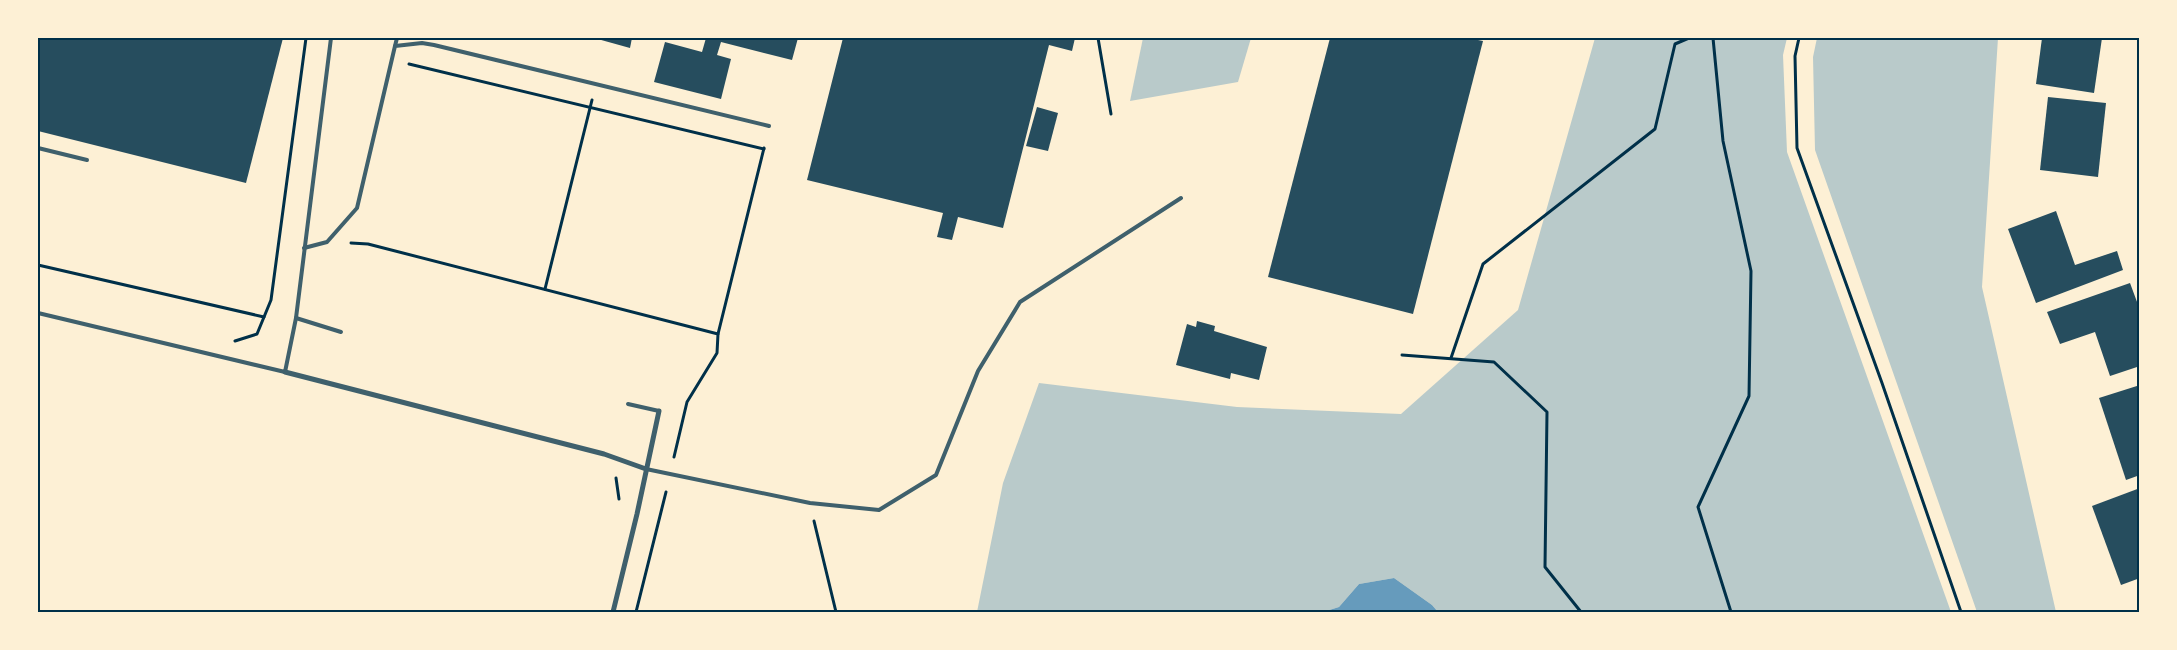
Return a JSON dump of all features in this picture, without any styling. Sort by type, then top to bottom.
[{"type":"street","points":[[2140,134],[2140,201]]},
{"type":"street","points":[[284,372],[604,454],[646,469]]},
{"type":"street","points":[[613,612],[637,514],[659,411]]},
{"type":"lane","points":[[38,313],[284,372],[296,318],[331,38]]},
{"type":"lane","points":[[304,248],[327,242],[357,208],[397,38]]},
{"type":"lane","points":[[395,46],[422,43],[769,126]]},
{"type":"lane","points":[[38,148],[87,160]]},
{"type":"lane","points":[[646,469],[810,503],[879,510],[936,475],[978,370],[1020,302],[1181,198]]},
{"type":"lane","points":[[296,318],[341,332]]},
{"type":"lane","points":[[628,404],[659,411]]},
{"type":"path","points":[[226,358],[230,342],[257,334],[271,300],[306,38]]},
{"type":"path","points":[[1098,38],[1111,114]]},
{"type":"path","points":[[1451,358],[1483,264],[1655,129],[1675,44],[1690,38]]},
{"type":"path","points":[[1713,38],[1723,141],[1752,271],[1749,396],[1698,507],[1731,612]]},
{"type":"path","points":[[1799,38],[1795,56],[1797,148],[1961,612]]},
{"type":"path","points":[[391,59],[764,149]]},
{"type":"path","points":[[545,289],[595,85]]},
{"type":"path","points":[[636,612],[688,402],[717,354],[718,334],[769,126]]},
{"type":"path","points":[[327,242],[368,244],[718,334]]},
{"type":"path","points":[[38,265],[264,317]]},
{"type":"path","points":[[1402,354],[1494,362],[1547,412],[1545,567],[1580,612]]},
{"type":"path","points":[[608,473],[616,476],[620,498],[617,509],[659,520]]},
{"type":"path","points":[[810,503],[836,612]]},
{"type":"shaded area","points":[[1143,38],[1251,38],[1238,82],[1130,101]]},
{"type":"shaded area","points":[[1595,38],[1787,38],[1783,55],[1787,152],[1951,612],[1438,612],[1432,605],[1394,578],[1359,584],[1339,607],[1323,612],[977,612],[1003,483],[1039,383],[1237,407],[1401,414],[1518,310]]},
{"type":"shaded area","points":[[1817,38],[1998,38],[1982,287],[2056,612],[1977,612],[1815,150],[1813,57]]},
{"type":"water","points":[[1394,578],[1432,605],[1438,612],[1323,612],[1339,607],[1359,584]]},
{"type":"building","points":[[38,38],[283,38],[246,183],[38,131]]},
{"type":"building","points":[[594,38],[632,38],[630,48]]},
{"type":"building","points":[[706,38],[798,38],[792,60],[721,42],[717,55],[731,59],[721,99],[654,82],[665,42],[702,52]]},
{"type":"building","points":[[843,38],[1075,38],[1072,51],[1049,45],[1003,228],[958,217],[952,240],[937,237],[943,213],[807,180]]},
{"type":"building","points":[[1330,38],[1468,38],[1483,41],[1413,314],[1268,277]]},
{"type":"building","points":[[2042,38],[2102,38],[2094,93],[2036,84]]},
{"type":"building","points":[[2048,97],[2106,103],[2098,177],[2040,170]]},
{"type":"building","points":[[1037,107],[1058,113],[1048,151],[1026,146]]},
{"type":"building","points":[[2056,211],[2075,265],[2117,251],[2123,270],[2036,303],[2008,229]]},
{"type":"building","points":[[2130,283],[2140,310],[2140,366],[2110,376],[2095,332],[2060,344],[2047,312]]},
{"type":"building","points":[[1197,321],[1215,326],[1214,331],[1267,347],[1259,380],[1231,373],[1230,379],[1176,365],[1187,324],[1196,327]]},
{"type":"building","points":[[2140,385],[2140,475],[2126,480],[2099,398]]},
{"type":"building","points":[[2140,488],[2140,578],[2121,585],[2092,506]]}]
